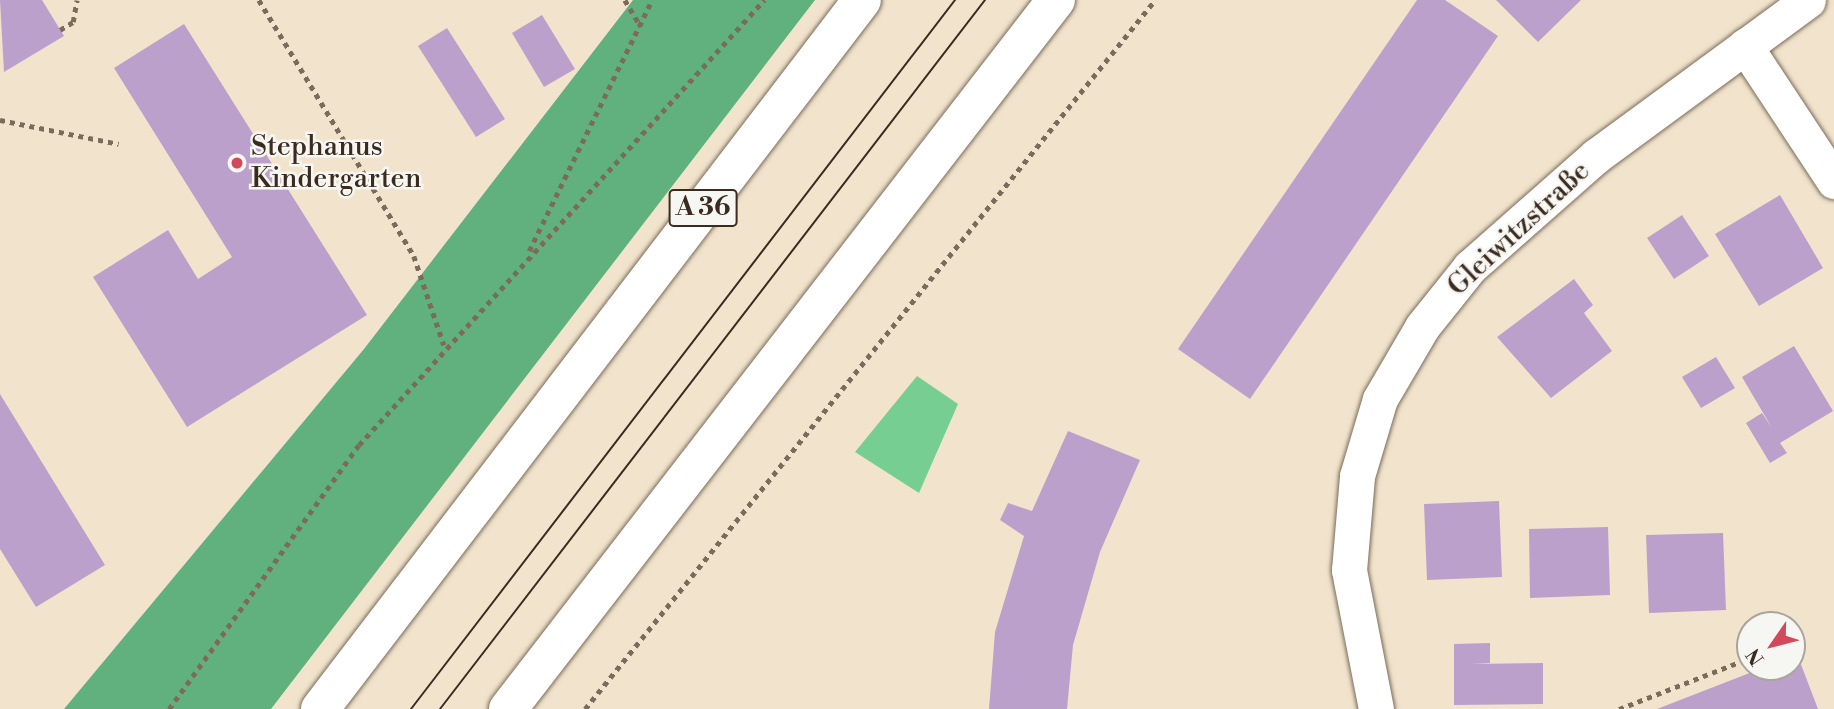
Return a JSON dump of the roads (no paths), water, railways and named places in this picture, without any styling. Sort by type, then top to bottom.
[{"type":"highway","name":"A 36","points":[[320,709],[862,0]]},
{"type":"highway","points":[[508,709],[1056,0]]},
{"type":"street","name":"Gleiwitzstraße","points":[[1376,709],[1349,570],[1357,476],[1380,399],[1422,327],[1470,267],[1596,156],[1808,0]]},
{"type":"street","points":[[1745,46],[1834,181]]},
{"type":"tram line","points":[[411,709],[955,0]]},
{"type":"tram line","points":[[440,709],[985,0]]},
{"type":"place","name":"Stephanus Kindergarten","points":[[237,163]]}]
